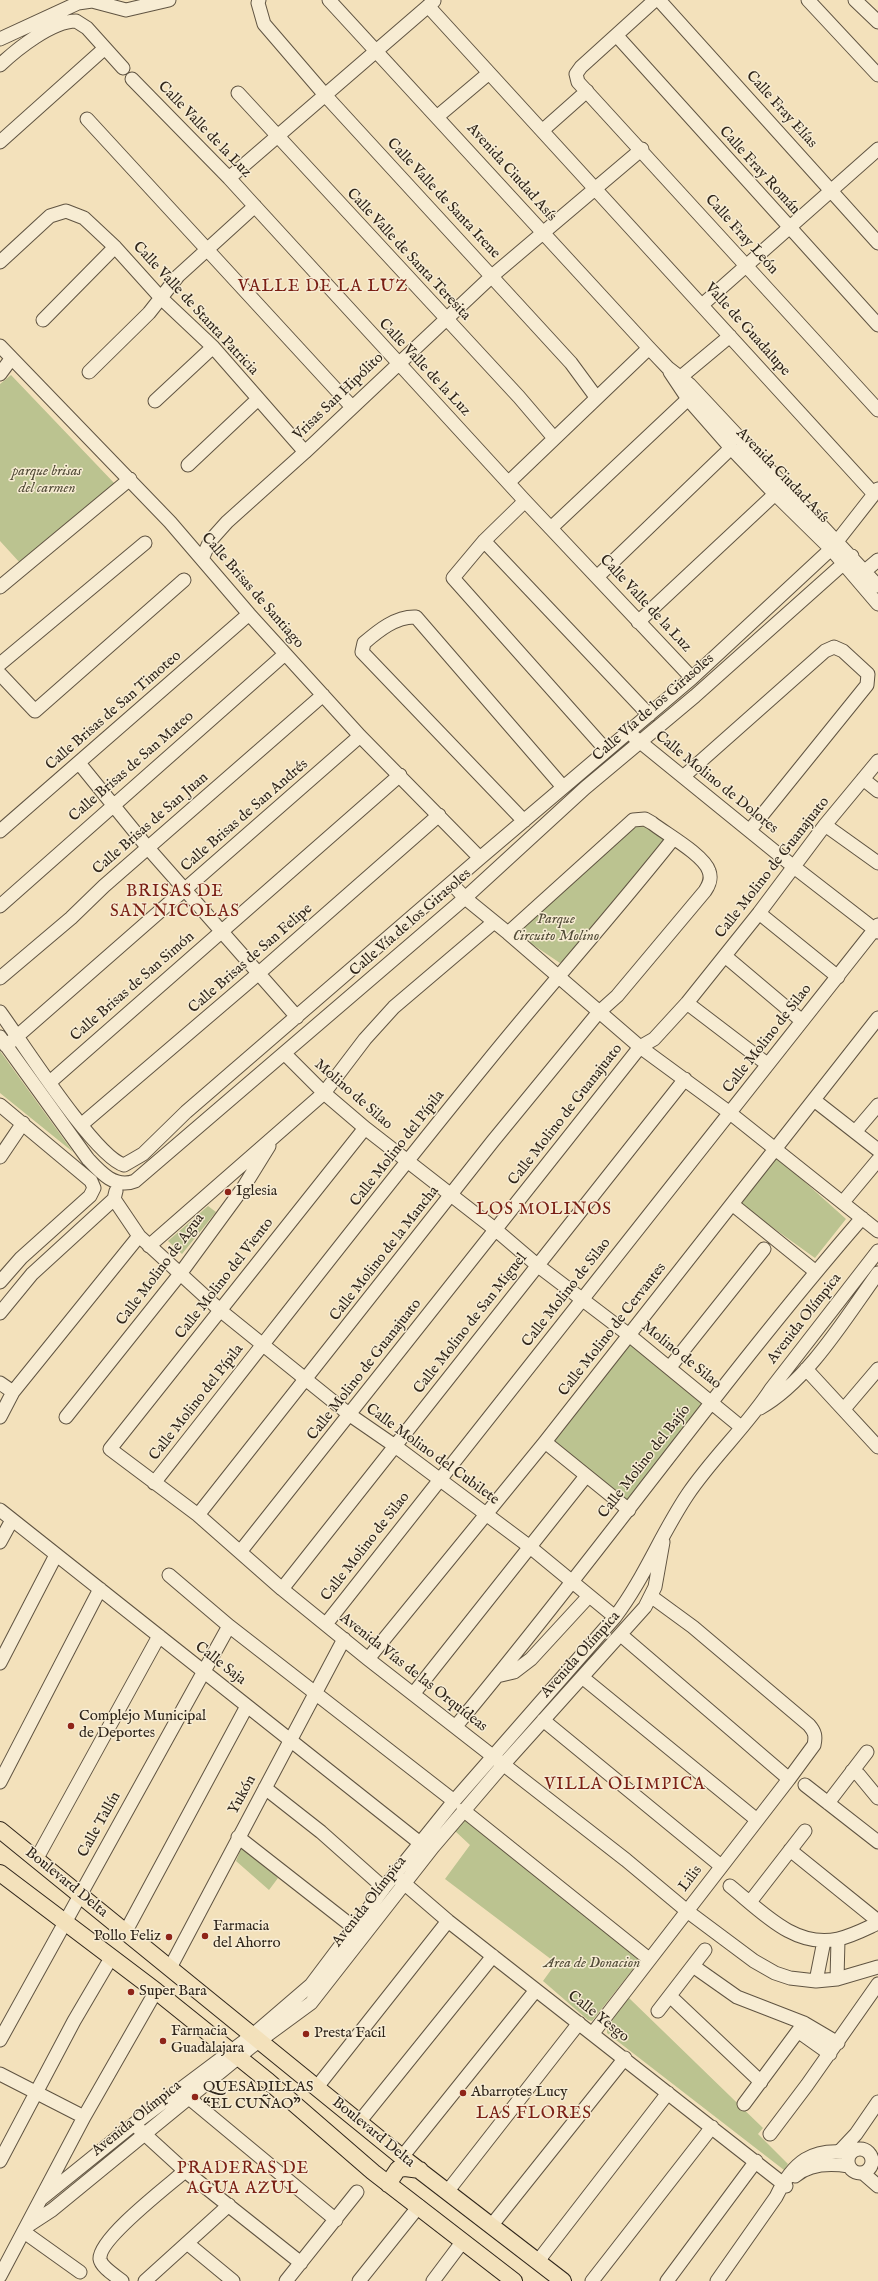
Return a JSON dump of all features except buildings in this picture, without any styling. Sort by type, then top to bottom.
[{"type":"main road","name":"Boulevard Delta","points":[[0,1830],[37,1858],[80,1895],[264,2039],[317,2087],[402,2156],[563,2281]]},
{"type":"main road","name":"Boulevard Delta","points":[[0,1873],[156,1991],[268,2081],[388,2184],[464,2241],[509,2280]]},
{"type":"main road","points":[[388,2184],[398,2169],[405,2168],[420,2170]]},
{"type":"street","points":[[0,39],[78,3],[92,1],[126,10],[169,0]]},
{"type":"street","name":"Avenida Ciudad Asís","points":[[329,0],[438,116],[649,348],[783,486],[848,560],[878,604]]},
{"type":"street","points":[[543,130],[583,86],[576,74],[581,66],[617,36],[655,0]]},
{"type":"street","name":"Calle Fray Elías","points":[[659,0],[833,191],[878,243]]},
{"type":"street","points":[[808,0],[878,75]]},
{"type":"street","points":[[855,0],[878,22]]},
{"type":"street","name":"Calle Valle de Santa Irene","points":[[256,1],[264,24],[325,95],[571,363],[596,397]]},
{"type":"street","points":[[229,178],[432,3]]},
{"type":"street","name":"Valle de Guadalupe","points":[[432,3],[489,73],[703,304],[730,336],[876,491]]},
{"type":"street","points":[[0,55],[20,47],[66,22],[76,21],[83,24],[123,68]]},
{"type":"street","name":"Calle Fray Román","points":[[617,36],[878,325]]},
{"type":"street","points":[[0,65],[20,47]]},
{"type":"street","points":[[0,142],[105,48]]},
{"type":"street","points":[[438,116],[489,73]]},
{"type":"street","name":"Calle Valle de la Luz","points":[[132,79],[229,178],[525,501],[692,678]]},
{"type":"street","name":"Calle Fray León","points":[[583,86],[642,149],[878,410]]},
{"type":"street","name":"Calle Valle de Santa Teresita","points":[[238,93],[446,320],[519,397],[554,438]]},
{"type":"street","points":[[87,119],[352,407]]},
{"type":"street","name":"Vrisas San Hipólito","points":[[202,559],[210,541],[216,534],[398,363],[492,276],[594,188],[642,149]]},
{"type":"street","points":[[703,304],[833,191],[878,149]]},
{"type":"street","points":[[89,372],[149,313],[178,276],[206,248],[255,206]]},
{"type":"street","name":"Calle Valle de Stanta Patricia","points":[[0,262],[50,216],[59,212],[73,213],[92,223],[161,298],[213,347],[305,452]]},
{"type":"street","points":[[43,320],[114,247]]},
{"type":"street","points":[[678,379],[730,336]]},
{"type":"street","name":"Calle Brisas de Santiago","points":[[0,346],[11,359],[130,479],[249,614],[360,736],[400,774],[480,858]]},
{"type":"street","points":[[155,401],[213,347]]},
{"type":"street","points":[[509,482],[596,397],[649,348]]},
{"type":"street","points":[[0,374],[11,359]]},
{"type":"street","name":"Avenida Ciudad Asís","points":[[678,379],[688,399],[731,448],[775,494],[834,544]]},
{"type":"street","points":[[551,528],[688,399]]},
{"type":"street","points":[[188,465],[258,400]]},
{"type":"street","points":[[597,577],[731,448]]},
{"type":"street","points":[[0,587],[130,479]]},
{"type":"street","name":"Calle Vía de los Girasoles","points":[[124,1165],[143,1154],[186,1112],[452,884],[480,858],[692,678],[834,544],[876,491]]},
{"type":"street","points":[[638,622],[775,494]]},
{"type":"street","points":[[525,501],[484,541],[453,578],[606,750]]},
{"type":"street","points":[[484,541],[649,715]]},
{"type":"street","points":[[0,664],[145,542]]},
{"type":"street","name":"Avenida Ciudad Asís","points":[[848,560],[865,571],[878,586]]},
{"type":"street","name":"Calle Vía de los Girasoles","points":[[119,1183],[129,1183],[143,1175],[465,898],[585,788],[640,742],[848,560]]},
{"type":"street","points":[[865,571],[878,560]]},
{"type":"street","points":[[0,674],[35,711],[184,580]]},
{"type":"street","name":"Calle Brisas de San Timoteo","points":[[0,831],[249,614]]},
{"type":"street","points":[[524,821],[362,652],[364,643],[376,633],[407,617],[416,617],[563,787]]},
{"type":"street","points":[[684,776],[825,651],[834,647],[843,651],[868,674],[867,685],[750,830]]},
{"type":"street","name":"Calle Brisas de San Mateo","points":[[0,906],[113,804],[286,654]]},
{"type":"street","name":"Calle Brisas de San Juan","points":[[0,978],[71,918],[148,848],[323,695]]},
{"type":"street","name":"Calle Molino de Dolores","points":[[629,732],[794,867],[877,929]]},
{"type":"street","name":"Calle Brisas de San Andrés","points":[[3,1042],[18,1037],[360,736]]},
{"type":"street","name":"Calle Molino de Guanajuato","points":[[240,1552],[640,1047],[654,1039],[687,1003],[759,913],[825,825],[878,761]]},
{"type":"street","points":[[79,763],[148,848],[186,889],[297,1017]]},
{"type":"street","name":"Calle Brisas de San Simón","points":[[50,1082],[400,774]]},
{"type":"street","points":[[863,779],[878,791]]},
{"type":"street","name":"Calle Brisas de San Felipe","points":[[81,1125],[259,973],[439,815]]},
{"type":"street","name":"Calle Molino de la Mancha","points":[[198,1515],[493,1141],[598,1013],[617,996],[705,891],[709,884],[710,873],[706,864],[645,819],[633,820],[508,933]]},
{"type":"street","points":[[825,825],[878,863]]},
{"type":"street","name":"Calle Molino del Pípila","points":[[154,1483],[407,1162],[557,977],[620,906],[673,839]]},
{"type":"street","points":[[452,884],[465,898],[508,933],[598,1013],[640,1047],[685,1079],[775,1148],[878,1231]]},
{"type":"street","points":[[759,913],[838,977]]},
{"type":"street","name":"Calle Molino de Agua","points":[[149,1246],[324,1093],[365,1039],[394,1007],[494,922]]},
{"type":"street","name":"Calle Molino de Silao","points":[[326,1624],[441,1480],[767,1064],[877,929]]},
{"type":"street","points":[[725,956],[802,1020]]},
{"type":"street","points":[[687,1003],[767,1064]]},
{"type":"street","points":[[0,1012],[81,1125],[114,1160],[124,1165],[114,1199],[32,1274],[0,1313]]},
{"type":"street","name":"Calle Molino de Cervantes","points":[[368,1659],[545,1442],[878,1018]]},
{"type":"street","points":[[3,1042],[88,1159],[100,1171],[119,1183]]},
{"type":"street","name":"Molino de Silao","points":[[284,1053],[324,1093],[365,1128],[496,1230],[537,1265],[670,1367],[741,1427]]},
{"type":"street","name":"Calle Molino de San Miguel","points":[[282,1589],[685,1079]]},
{"type":"street","points":[[814,1100],[878,1150]]},
{"type":"street","points":[[0,1105],[91,1181],[94,1188],[90,1196],[22,1258],[0,1282]]},
{"type":"street","points":[[855,1132],[878,1105]]},
{"type":"street","points":[[0,1157],[23,1123]]},
{"type":"street","name":"Calle Molino del Viento","points":[[110,1450],[365,1128]]},
{"type":"street","name":"Calle Molino de Agua","points":[[66,1417],[180,1274],[243,1188],[274,1138]]},
{"type":"street","points":[[843,1202],[878,1160]]},
{"type":"street","name":"Calle Molino del Cubilete","points":[[114,1199],[139,1236],[221,1310],[305,1380],[350,1415],[395,1446],[486,1514],[615,1617]]},
{"type":"street","points":[[732,1204],[816,1272]]},
{"type":"street","name":"Calle Molino del Bajío","points":[[456,1726],[572,1583],[712,1402],[816,1272],[862,1218]]},
{"type":"street","points":[[0,1416],[13,1392],[139,1236]]},
{"type":"street","points":[[670,1367],[764,1249]]},
{"type":"street","name":"Avenida Olímpica","points":[[0,2276],[41,2199],[134,2124],[234,2055],[264,2039],[311,2003],[325,1987],[399,1879],[420,1843],[492,1756],[615,1617],[633,1592],[664,1534],[688,1494],[758,1408],[771,1389],[878,1251]]},
{"type":"street","name":"Avenida Olímpica","points":[[758,1408],[777,1398],[806,1369],[878,1273]]},
{"type":"street","points":[[806,1369],[878,1448]]},
{"type":"street","points":[[844,1409],[878,1369]]},
{"type":"street","points":[[0,1383],[13,1392]]},
{"type":"street","points":[[545,1442],[629,1510]]},
{"type":"street","name":"Avenida Vías de las Orquídeas","points":[[110,1450],[198,1515],[282,1589],[368,1659],[414,1693],[503,1765],[626,1860],[687,1911],[754,1961],[775,1973],[790,1978],[816,1981],[837,1979],[878,1967]]},
{"type":"street","points":[[414,1693],[586,1476]]},
{"type":"street","name":"Calle Saja","points":[[0,1510],[420,1843]]},
{"type":"street","points":[[0,1542],[12,1520]]},
{"type":"street","name":"Avenida Olímpica","points":[[264,2039],[312,1985],[353,1927],[384,1888],[399,1879],[463,1810],[620,1635],[652,1597],[659,1574],[664,1534]]},
{"type":"street","points":[[0,1663],[56,1555]]},
{"type":"street","points":[[169,1575],[229,1626],[454,1801]]},
{"type":"street","points":[[0,1782],[100,1589]]},
{"type":"street","points":[[497,1676],[514,1672],[531,1659],[589,1596]]},
{"type":"street","name":"Lilis","points":[[593,2033],[814,1745],[815,1734],[809,1725],[692,1627],[652,1597]]},
{"type":"street","name":"Calle Tallín","points":[[0,2040],[229,1626]]},
{"type":"street","points":[[620,1635],[789,1779]]},
{"type":"street","points":[[37,1858],[159,1636]]},
{"type":"street","name":"Yukón","points":[[170,1966],[344,1639]]},
{"type":"street","points":[[582,1677],[757,1820]]},
{"type":"street","points":[[126,1931],[247,1706]]},
{"type":"street","points":[[543,1720],[721,1866]]},
{"type":"street","points":[[828,1802],[867,1752]]},
{"type":"street","points":[[852,1771],[859,1775],[878,1798]]},
{"type":"street","points":[[805,1785],[878,1842]]},
{"type":"street","points":[[265,1788],[321,1832],[384,1888]]},
{"type":"street","points":[[463,1810],[649,1960]]},
{"type":"street","points":[[750,1902],[805,1831]]},
{"type":"street","points":[[238,1837],[353,1927]]},
{"type":"street","points":[[730,1886],[786,1930],[808,1938],[824,1941],[838,1940],[878,1922],[790,1850]]},
{"type":"street","name":"Calle Yesgo","points":[[399,1879],[448,1921],[625,2058],[756,2161],[784,2185]]},
{"type":"street","points":[[317,2087],[448,1921]]},
{"type":"street","points":[[837,1979],[838,1940]]},
{"type":"street","points":[[816,1981],[824,1941]]},
{"type":"street","points":[[658,2011],[671,1997],[705,1950]]},
{"type":"street","points":[[360,2121],[493,1956]]},
{"type":"street","points":[[0,2161],[74,2021],[112,1958]]},
{"type":"street","points":[[693,1966],[737,1997],[838,2043]]},
{"type":"street","points":[[865,1971],[871,1996]]},
{"type":"street","points":[[770,2134],[838,2043],[878,1984]]},
{"type":"street","points":[[402,2156],[536,1990]]},
{"type":"street","points":[[41,2199],[84,2117],[156,1991]]},
{"type":"street","points":[[671,1997],[761,2082]]},
{"type":"street","points":[[447,2192],[579,2022]]},
{"type":"street","points":[[801,2027],[830,2054]]},
{"type":"street","points":[[744,2104],[801,2027]]},
{"type":"street","name":"Avenida Olímpica","points":[[25,2230],[52,2210],[189,2098],[234,2055]]},
{"type":"street","points":[[491,2226],[625,2058]]},
{"type":"street","points":[[0,2074],[84,2117]]},
{"type":"street","points":[[538,2261],[668,2093]]},
{"type":"street","points":[[189,2098],[336,2220]]},
{"type":"street","points":[[849,2166],[846,2152],[856,2134],[878,2102]]},
{"type":"street","points":[[134,2124],[144,2135],[185,2171],[302,2263]]},
{"type":"street","points":[[592,2281],[712,2127]]},
{"type":"street","points":[[717,2281],[784,2185],[809,2156],[824,2151],[846,2152],[861,2149],[870,2153],[873,2162],[870,2172],[878,2186]]},
{"type":"street","points":[[66,2152],[71,2162],[82,2166]]},
{"type":"street","points":[[667,2281],[756,2161]]},
{"type":"street","points":[[784,2185],[800,2172],[810,2167],[835,2164],[849,2166],[855,2172],[870,2172]]},
{"type":"street","points":[[122,2281],[102,2264],[100,2259],[103,2250],[121,2226],[185,2171]]},
{"type":"street","points":[[286,2281],[302,2263],[357,2192]]},
{"type":"street","points":[[145,2281],[229,2205]]},
{"type":"street","points":[[359,2281],[419,2206]]},
{"type":"street","points":[[25,2230],[80,2272]]},
{"type":"street","points":[[433,2281],[464,2241]]},
{"type":"street","points":[[187,2243],[233,2281]]},
{"type":"green space","name":"parque brisas del carmen","points":[[11,375],[116,485],[21,564],[0,541],[0,384]]},
{"type":"green space","name":"Parque Circuito Molino","points":[[641,820],[666,841],[565,960],[560,963],[514,932]]},
{"type":"green space","points":[[0,1051],[73,1152],[0,1093]]},
{"type":"green space","points":[[777,1157],[846,1219],[815,1258],[740,1204]]},
{"type":"green space","points":[[208,1206],[216,1212],[182,1254],[168,1241]]},
{"type":"green space","points":[[633,1340],[707,1402],[627,1500],[552,1439]]},
{"type":"green space","name":"Area de Donacion","points":[[464,1819],[641,1959],[592,2021],[588,2020],[543,1981],[556,1963],[445,1879],[470,1845],[455,1831]]},
{"type":"green space","points":[[243,1844],[278,1878],[269,1890],[236,1861]]},
{"type":"green space","name":"Area de Donacion","points":[[629,1998],[763,2128],[758,2134],[788,2164],[784,2170],[607,2033],[607,2027]]},
{"type":"place","name":"Iglesia","points":[[228,1192]]},
{"type":"place","name":"Complejo Municipal de Deportes","points":[[71,1726]]},
{"type":"place","name":"Farmacia del Ahorro","points":[[205,1936]]},
{"type":"place","name":"Pollo Feliz","points":[[169,1937]]},
{"type":"place","name":"Super Bara","points":[[131,1992]]},
{"type":"place","name":"Presta Facil","points":[[306,2034]]},
{"type":"place","name":"Farmacia Guadalajara","points":[[163,2041]]},
{"type":"place","name":"Abarrotes Lucy","points":[[463,2093]]},
{"type":"place","name":"QUESADILLAS “EL CUÑAO”","points":[[195,2097]]},
{"type":"district","name":"VALLE DE LA LUZ","points":[[323,288]]},
{"type":"district","name":"BRISAS DE SAN NICOLAS","points":[[175,903]]},
{"type":"district","name":"LOS MOLINOS","points":[[544,1211]]},
{"type":"district","name":"VILLA OLIMPICA","points":[[625,1786]]},
{"type":"district","name":"LAS FLORES","points":[[534,2115]]},
{"type":"district","name":"PRADERAS DE AGUA AZUL","points":[[243,2180]]}]
